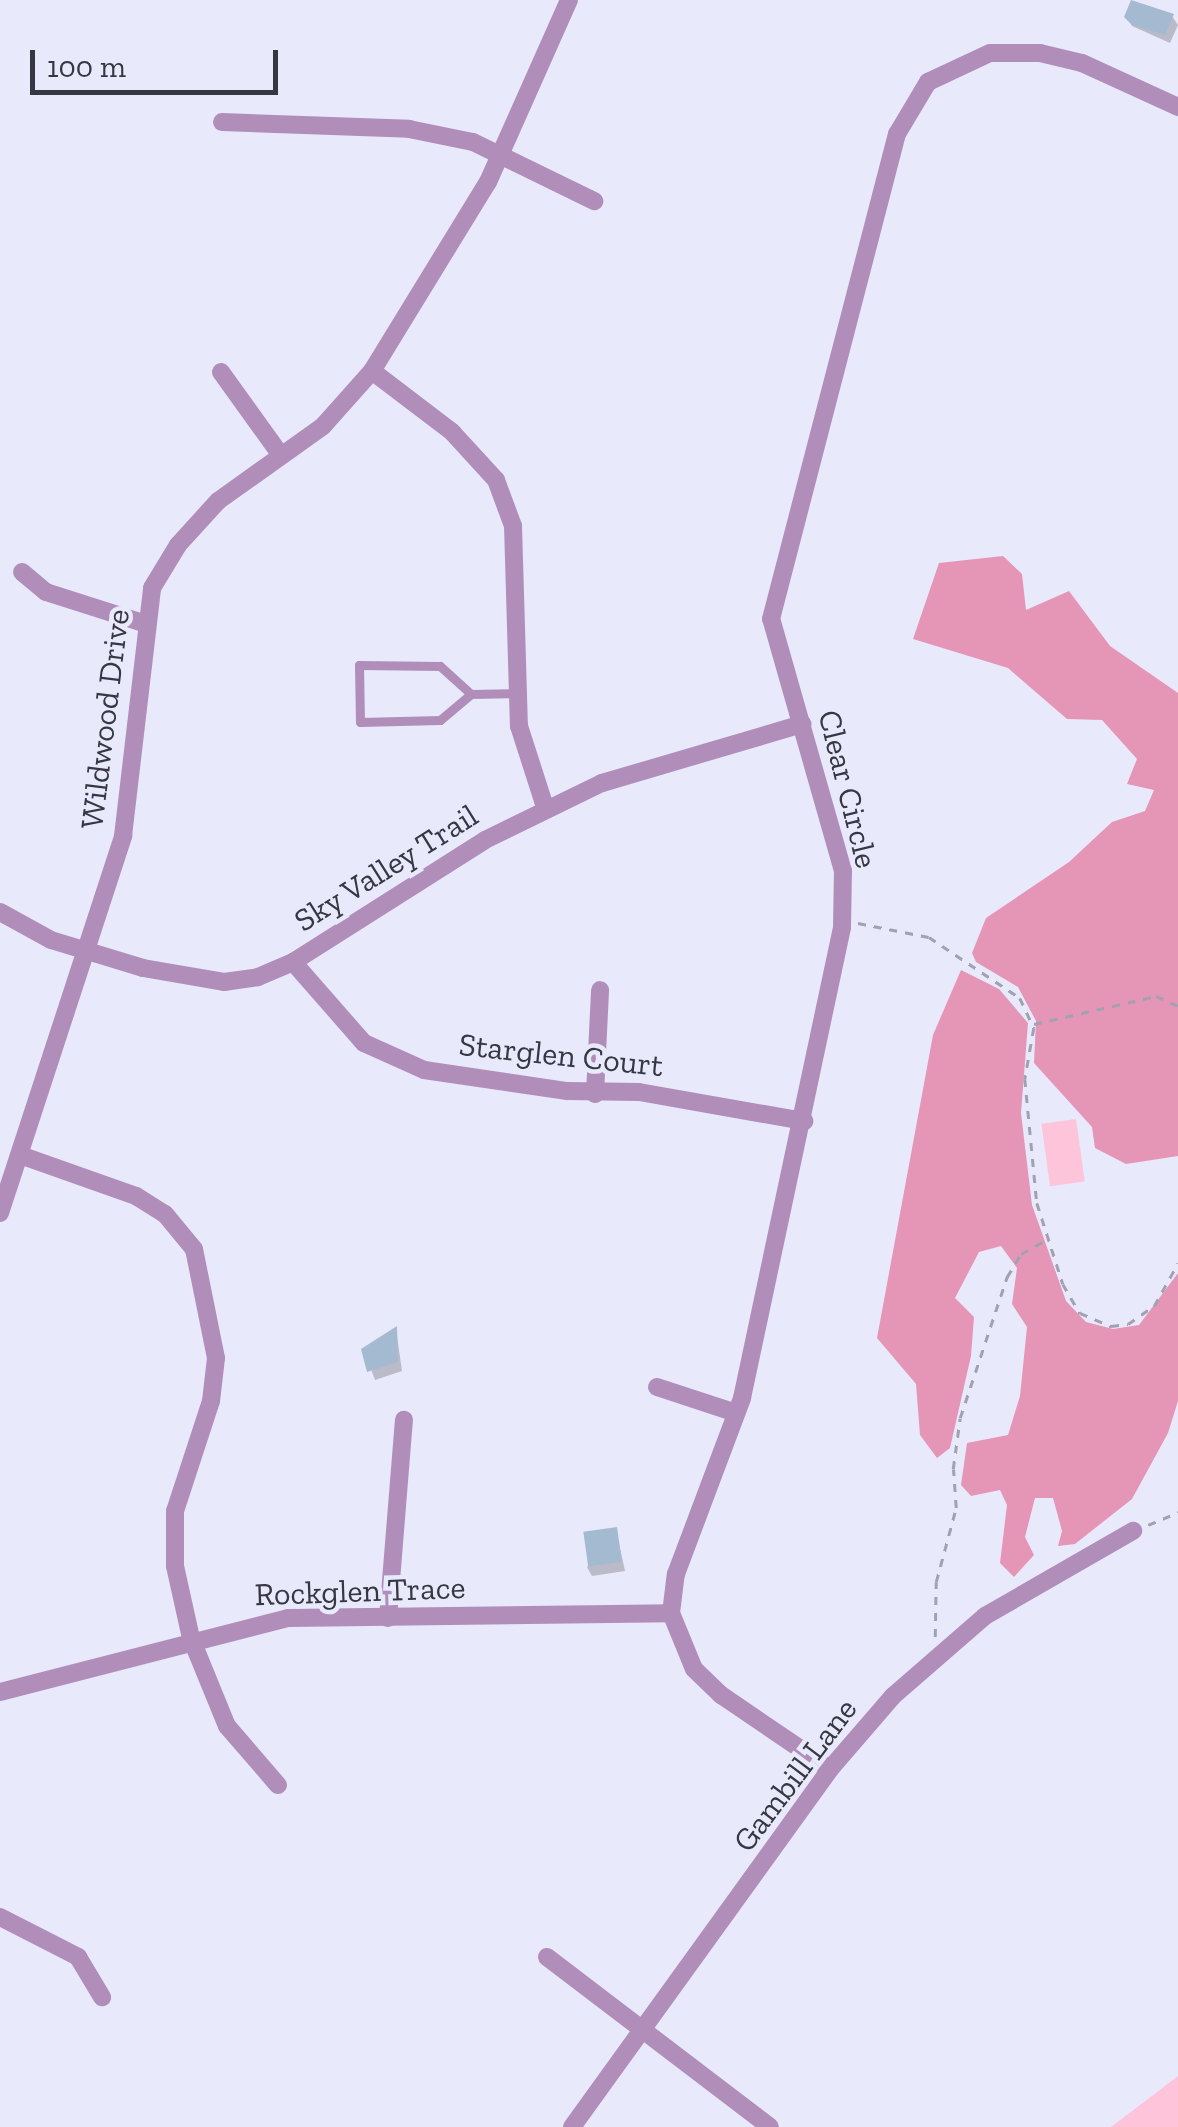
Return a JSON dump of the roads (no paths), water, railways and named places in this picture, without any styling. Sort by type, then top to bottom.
[{"type":"street","name":"Wildwood Drive","points":[[0,1213],[123,836],[144,624],[152,588],[178,545],[218,501],[323,426],[372,370],[502,154],[569,0]]},
{"type":"street","name":"Clear Circle","points":[[671,1612],[676,1574],[736,1413],[836,971],[842,871],[771,619],[908,112],[928,82],[957,68],[990,54],[1040,52],[1082,63],[1178,107]]},
{"type":"street","points":[[222,122],[410,129],[502,154],[594,201]]},
{"type":"street","points":[[372,370],[452,432],[496,480],[513,526],[519,726],[546,810]]},
{"type":"street","points":[[221,372],[280,454]]},
{"type":"street","points":[[22,572],[46,592],[144,624]]},
{"type":"street","name":"Sky Valley Trail","points":[[0,912],[86,950],[157,972],[224,982],[293,962],[485,840],[602,784],[802,724]]},
{"type":"street","name":"Starglen Court","points":[[293,962],[330,1010],[394,1059],[424,1070],[595,1094],[638,1092],[804,1121]]},
{"type":"street","points":[[595,1094],[600,990]]},
{"type":"street","points":[[20,1155],[136,1196],[165,1214],[194,1249],[216,1358],[211,1401],[174,1522],[175,1566],[191,1638],[227,1726],[278,1785]]},
{"type":"street","points":[[657,1386],[736,1413]]},
{"type":"street","points":[[388,1618],[404,1420]]},
{"type":"street","name":"Gambill Lane","points":[[572,2127],[648,2029],[830,1769],[940,1653],[1026,1588],[1133,1531]]},
{"type":"street","points":[[671,1612],[687,1656],[713,1688],[830,1769]]},
{"type":"street","name":"Rockglen Trace","points":[[0,1692],[191,1638],[288,1618],[671,1612]]},
{"type":"street","points":[[0,1917],[78,1958],[102,1998]]},
{"type":"street","points":[[548,1956],[648,2029],[770,2127]]},
{"type":"lane","points":[[471,694],[440,666],[359,665],[360,722],[440,720],[471,694],[517,693]]}]
